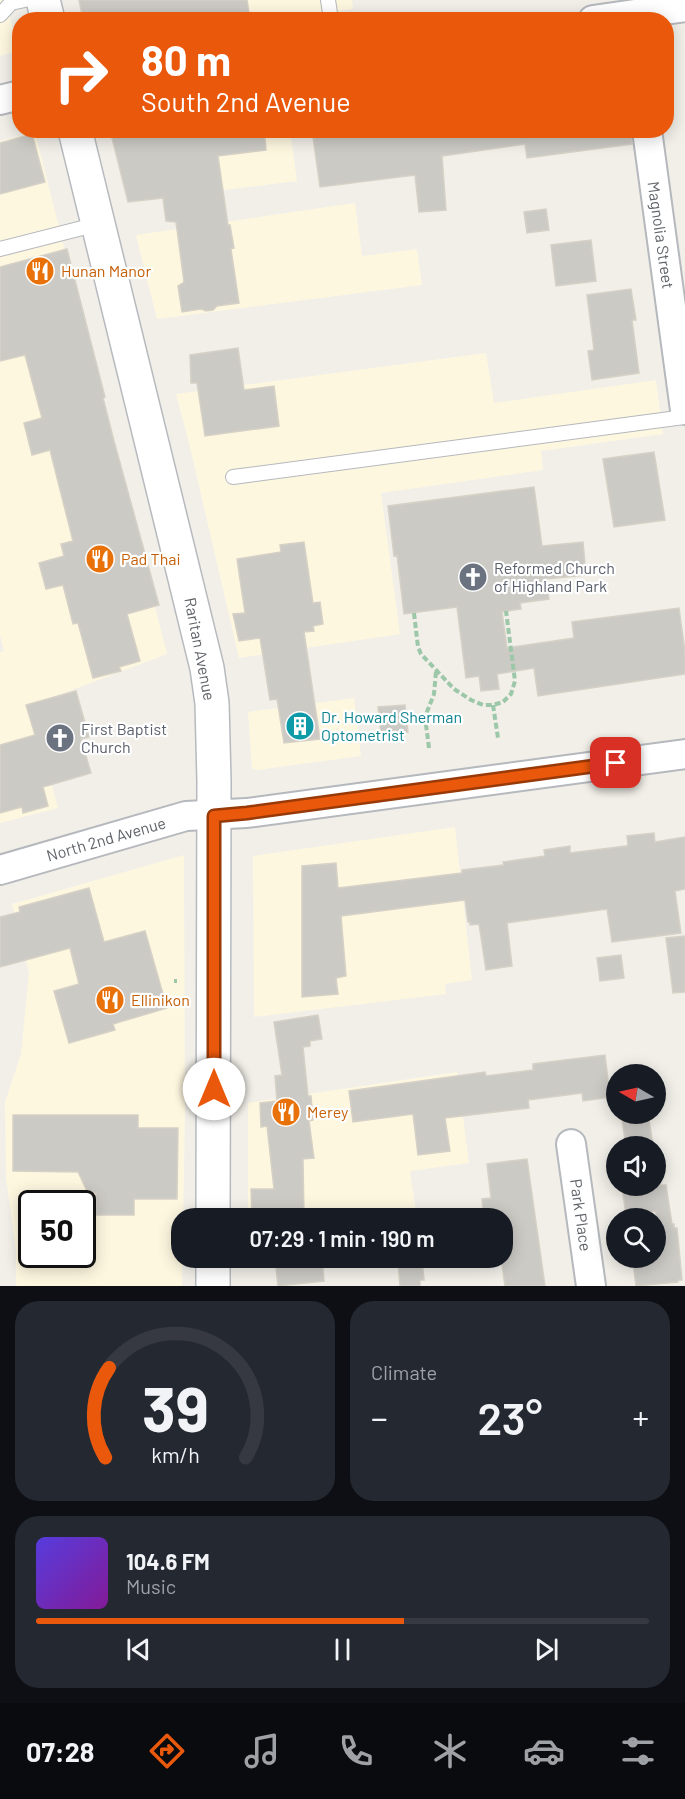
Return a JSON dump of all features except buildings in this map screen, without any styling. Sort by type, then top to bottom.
[{"type":"main road","points":[[18,2],[35,12]]},
{"type":"main road","name":"Raritan Avenue","points":[[77,138],[207,668],[212,703],[213,1208]]},
{"type":"main road","points":[[213,1268],[213,1286]]},
{"type":"street","points":[[631,11],[685,7]]},
{"type":"street","name":"Magnolia Street","points":[[648,138],[685,410]]},
{"type":"street","name":"North 2nd Avenue","points":[[0,870],[186,816],[247,813],[685,754]]},
{"type":"street","name":"Park Place","points":[[572,1144],[591,1286]]},
{"type":"lane","points":[[0,15],[18,2],[25,0]]},
{"type":"lane","points":[[0,249],[98,224]]},
{"type":"lane","points":[[233,477],[685,417]]},
{"type":"path","points":[[414,613],[421,654],[454,689],[483,705],[493,705],[503,702],[511,694],[515,681],[506,612]]},
{"type":"path","points":[[429,748],[425,717],[434,694],[436,670]]},
{"type":"path","points":[[493,705],[498,738]]},
{"type":"shaded area","points":[[0,0],[6,0],[12,26],[12,53],[0,56]]},
{"type":"shaded area","points":[[79,0],[352,0],[353,9],[330,12],[81,12]]},
{"type":"shaded area","points":[[12,138],[37,138],[167,654],[30,706],[58,808],[0,823],[0,652],[4,651],[0,635],[0,141]]},
{"type":"shaded area","points":[[112,138],[291,138],[297,181],[128,202]]},
{"type":"shaded area","points":[[355,203],[362,256],[417,249],[422,285],[157,319],[136,235]]},
{"type":"shaded area","points":[[486,353],[494,403],[656,380],[663,434],[541,451],[543,470],[381,493],[400,634],[239,658],[176,394]]},
{"type":"shaded area","points":[[354,698],[361,756],[257,770],[252,768],[248,712]]},
{"type":"shaded area","points":[[455,827],[472,980],[445,984],[446,994],[254,1017],[253,856]]},
{"type":"shaded area","points":[[184,855],[183,1208],[171,1208],[171,1268],[182,1268],[182,1286],[16,1286],[16,1251],[6,1177],[5,1102],[21,1054],[29,973],[12,904]]},
{"type":"shaded area","points":[[457,1072],[469,1163],[410,1171],[416,1208],[248,1208],[248,1103]]},
{"type":"place","name":"Hunan Manor","points":[[40,271]]},
{"type":"place","name":"Pad Thai","points":[[100,559]]},
{"type":"place","name":"Reformed Church of Highland Park","points":[[473,577]]},
{"type":"place","name":"Dr. Howard Sherman Optometrist","points":[[300,726]]},
{"type":"place","name":"First Baptist Church","points":[[60,738]]},
{"type":"place","name":"Ellinikon","points":[[110,1000]]},
{"type":"place","name":"Merey","points":[[286,1112]]},
{"type":"route","points":[[214,1089],[214,816],[616,763]]}]
